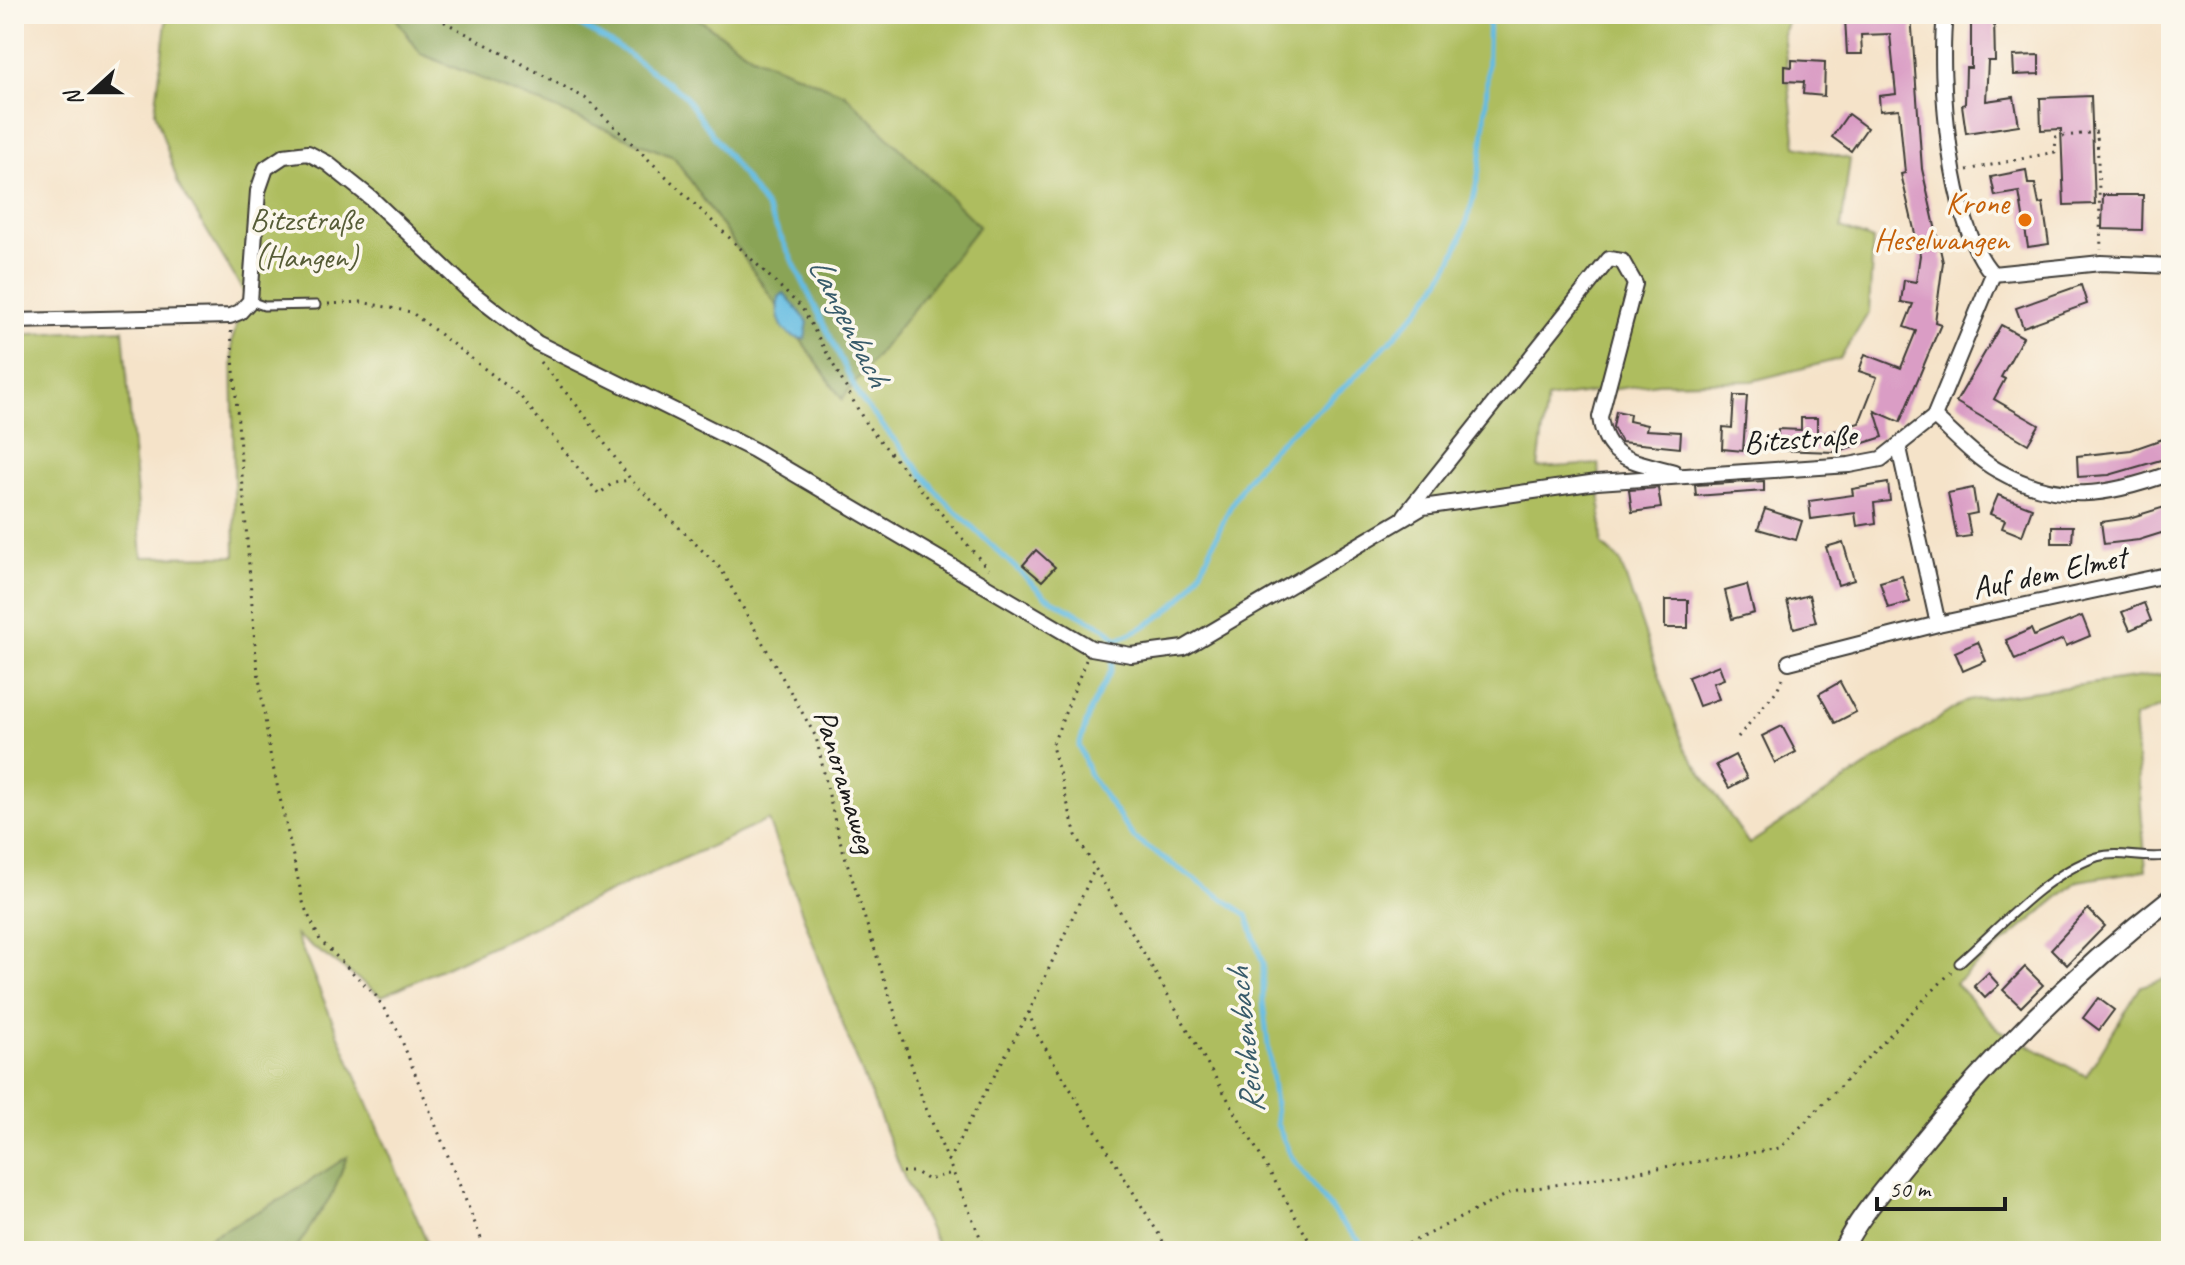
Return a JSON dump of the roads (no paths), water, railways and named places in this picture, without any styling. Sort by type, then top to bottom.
[{"type":"street","points":[[1945,14],[1942,43],[1944,95],[1966,232],[1979,260],[1993,274],[2101,263],[2171,266]]},
{"type":"street","points":[[14,321],[230,316],[240,312],[250,301],[258,191],[266,168],[284,156],[308,153],[327,163],[371,198],[467,289],[537,343],[754,450],[1093,649],[1131,655],[1184,648],[1400,520],[1609,259],[1622,261],[1635,284],[1600,417],[1607,443],[1618,456],[1682,474]]},
{"type":"street","name":"Bitzstraße","points":[[1400,520],[1423,507],[1597,482],[1849,465],[1881,459],[1899,448],[1934,417],[1993,274]]},
{"type":"street","points":[[1934,417],[1996,469],[2063,495],[2131,488],[2171,473]]},
{"type":"street","name":"Auf dem Elmet","points":[[1899,448],[1938,624]]},
{"type":"street","name":"Auf dem Elmet","points":[[1789,662],[1938,624],[2171,574]]},
{"type":"street","points":[[1842,1251],[1854,1227],[1934,1127],[2023,1028],[2127,932],[2171,898]]},
{"type":"lane","points":[[250,301],[264,306],[316,305]]},
{"type":"lane","points":[[1959,963],[2070,870],[2099,856],[2153,860],[2171,855]]},
{"type":"water","points":[[784,293],[808,322],[805,339],[785,331],[779,319],[779,297]]},
{"type":"waterway","name":"Langenbach","points":[[560,14],[618,47],[683,94],[767,209],[860,398],[942,498],[1045,596],[1107,629],[1117,639]]},
{"type":"waterway","points":[[1117,639],[1150,623],[1190,588],[1253,471],[1288,435],[1356,376],[1409,321],[1437,285],[1454,255],[1476,189],[1485,119],[1489,14]]},
{"type":"waterway","name":"Reichenbach","points":[[1117,639],[1111,671],[1091,708],[1079,746],[1090,775],[1134,838],[1247,915],[1263,964],[1263,1001],[1277,1124],[1291,1156],[1340,1221],[1369,1251]]},
{"type":"place","name":"Krone Heselwangen","points":[[2025,220]]},
{"type":"park label","name":"Bitzstraße (Hangen)","points":[[306,238]]}]
